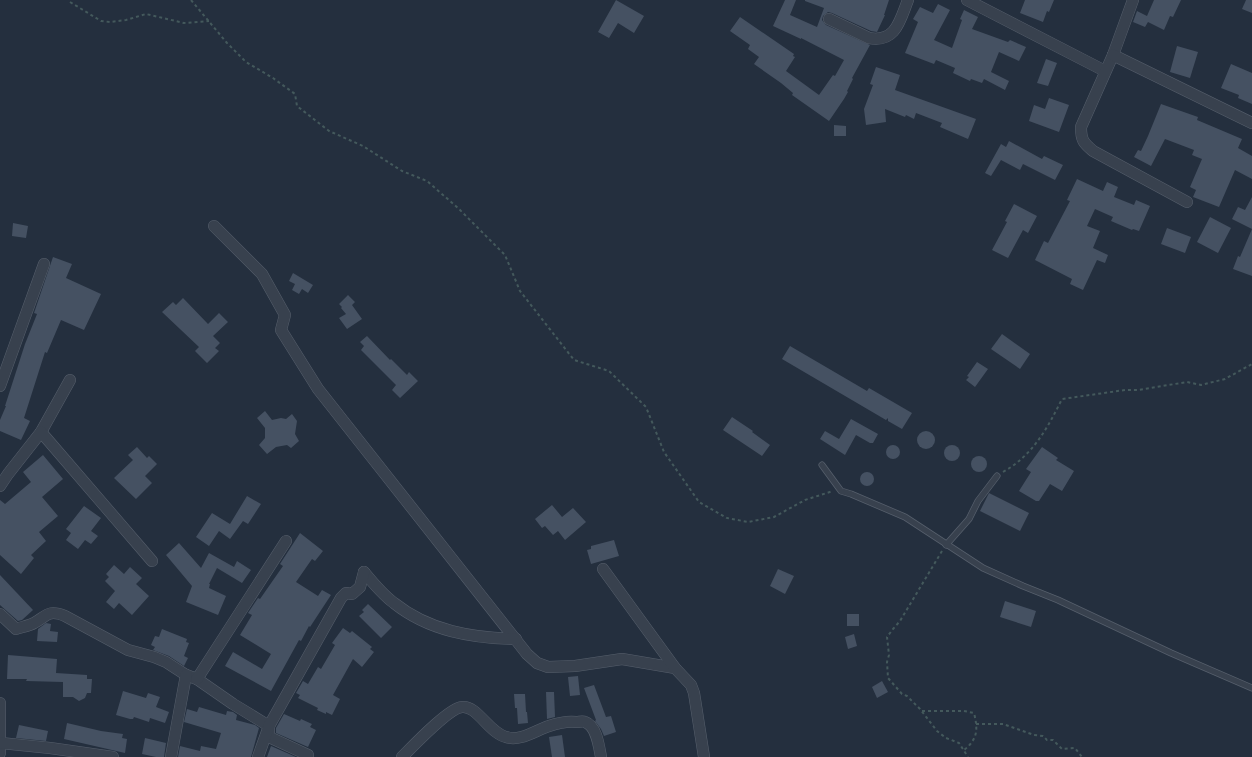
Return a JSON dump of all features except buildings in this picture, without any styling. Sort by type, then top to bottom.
[{"type":"street","points":[[829,19],[869,38],[882,39],[894,32],[908,0]]},
{"type":"street","points":[[967,0],[1105,71]]},
{"type":"street","points":[[1134,0],[1113,55],[1081,127],[1081,136],[1084,142],[1093,151],[1187,202]]},
{"type":"street","points":[[1113,55],[1252,123]]},
{"type":"street","points":[[214,226],[262,274],[285,315],[281,330],[318,389],[516,639],[537,663],[548,667],[575,666],[622,659],[675,668]]},
{"type":"street","points":[[0,386],[44,264]]},
{"type":"street","points":[[0,486],[41,432],[70,380]]},
{"type":"street","points":[[41,432],[152,561]]},
{"type":"street","points":[[197,679],[286,541]]},
{"type":"street","points":[[603,569],[694,692],[704,757]]},
{"type":"street","points":[[258,757],[269,726],[341,598],[346,593],[352,594],[360,587],[364,572],[392,602],[407,613],[432,626],[452,632],[474,636],[516,639]]},
{"type":"street","points":[[0,614],[16,629],[34,624],[46,614],[58,613],[76,621],[128,650],[166,662],[186,675],[197,679],[233,704],[269,726]]},
{"type":"street","points":[[171,757],[186,675]]},
{"type":"street","points":[[0,703],[0,748],[50,748],[112,757]]},
{"type":"street","points":[[402,757],[433,727],[455,709],[463,706],[472,708],[493,730],[505,737],[512,738],[569,721],[585,722],[592,727],[597,738],[601,757]]},
{"type":"street","points":[[269,726],[269,737],[308,755]]},
{"type":"lane","points":[[822,465],[841,492],[851,494],[905,517],[990,571],[1058,600],[1171,653],[1252,688]]},
{"type":"lane","points":[[946,544],[969,519],[978,501],[997,476]]},
{"type":"path","points":[[191,0],[227,43],[246,62],[273,78],[295,94],[297,106],[329,131],[363,146],[402,171],[427,181],[458,208],[505,255],[520,291],[574,360],[609,370],[646,407],[664,452],[699,502],[727,518],[748,522],[774,517],[805,500],[835,490],[851,494]]},
{"type":"path","points":[[70,2],[101,21],[110,22],[126,20],[146,14],[184,23],[209,21]]},
{"type":"path","points":[[997,476],[1016,465],[1031,450],[1049,424],[1062,399],[1124,390],[1138,390],[1188,382],[1201,385],[1225,379],[1252,364]]},
{"type":"path","points":[[946,544],[906,612],[887,637],[889,655],[887,662],[888,678],[902,694],[907,696],[922,711],[937,731],[946,738],[959,743],[968,757]]},
{"type":"path","points":[[922,711],[964,711],[974,713],[977,734],[969,746],[964,750]]},
{"type":"path","points":[[976,724],[1003,724],[1034,735],[1043,736],[1047,740],[1052,740],[1062,749],[1075,748],[1082,757]]}]
